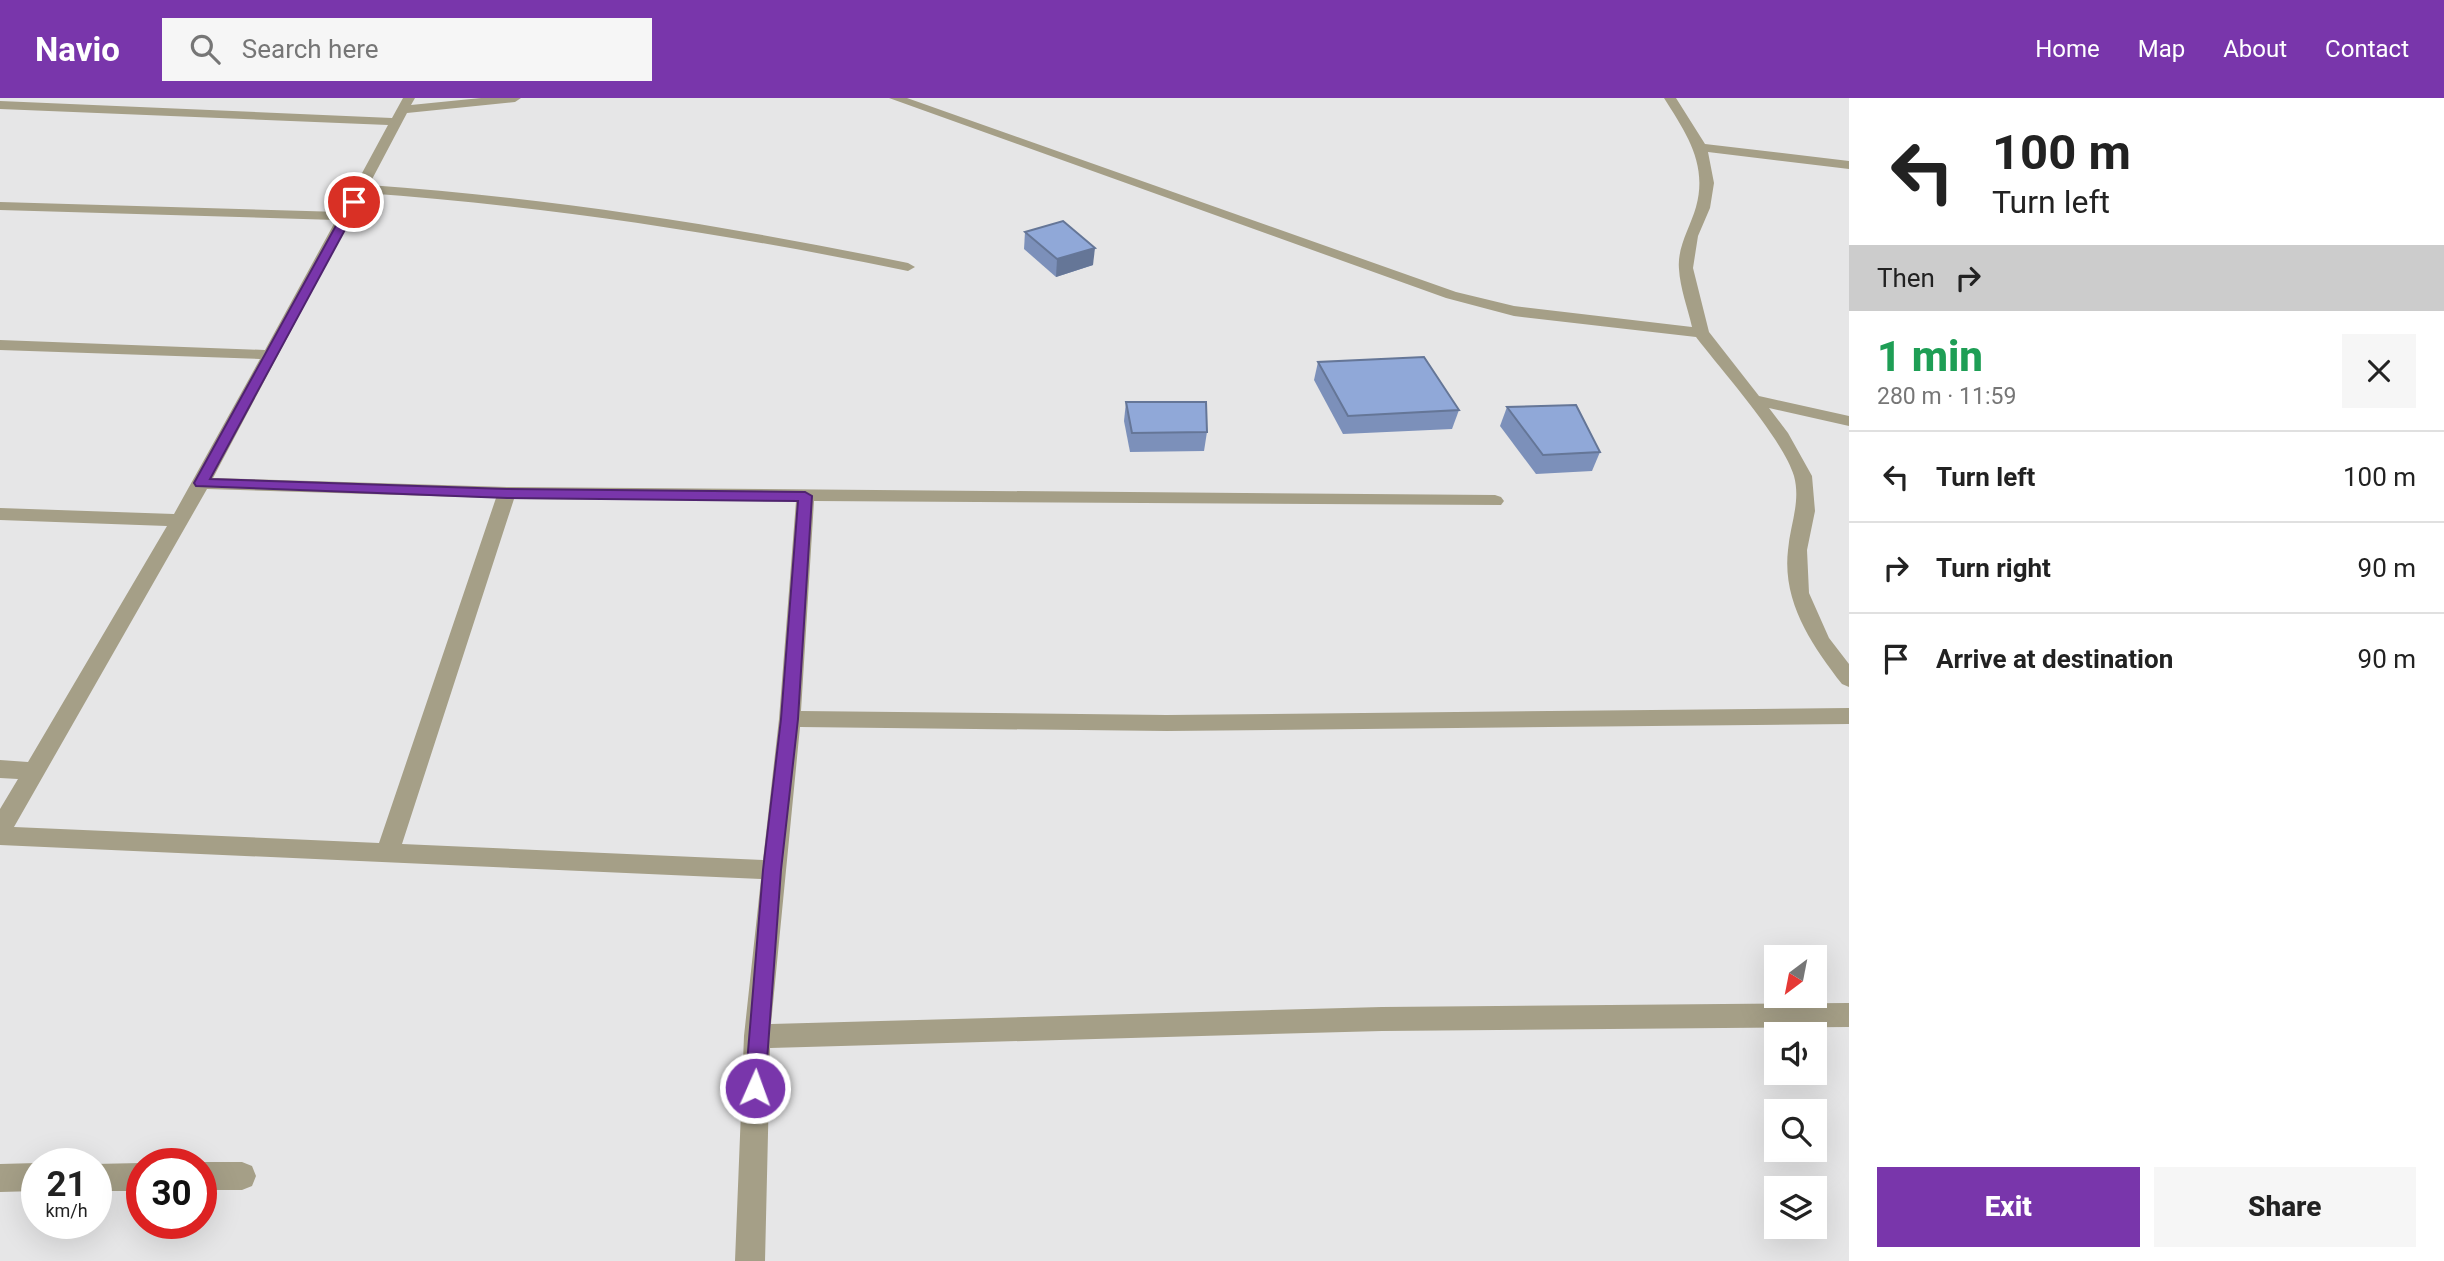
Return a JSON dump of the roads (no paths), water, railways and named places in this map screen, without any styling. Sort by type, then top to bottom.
[{"type":"street","points":[[0,105],[402,110],[515,98]]},
{"type":"street","points":[[895,98],[1451,295],[1514,311],[1701,333]]},
{"type":"street","points":[[1670,98],[1701,147],[1707,183],[1703,208],[1691,236],[1686,268],[1701,333],[1779,433],[1803,476],[1806,512],[1797,550],[1799,593],[1820,641],[1849,680]]},
{"type":"street","points":[[0,830],[201,483],[348,216],[402,110]]},
{"type":"street","points":[[1701,147],[1849,165]]},
{"type":"street","points":[[361,189],[459,195],[552,206],[802,244],[908,267]]},
{"type":"street","points":[[0,206],[348,216]]},
{"type":"street","points":[[0,345],[270,355]]},
{"type":"street","points":[[1754,400],[1849,421]]},
{"type":"street","points":[[201,483],[507,493],[1495,501]]},
{"type":"street","points":[[388,851],[507,493]]},
{"type":"street","points":[[750,1261],[757,1036],[772,870],[790,719],[805,496]]},
{"type":"street","points":[[0,514],[179,520]]},
{"type":"street","points":[[790,719],[1167,723],[1849,716]]},
{"type":"street","points":[[0,769],[34,771]]},
{"type":"street","points":[[0,836],[772,870]]},
{"type":"street","points":[[757,1036],[1382,1019],[1849,1015]]},
{"type":"street","points":[[217,1176],[242,1176]]},
{"type":"street","points":[[0,1178],[21,1177]]}]
